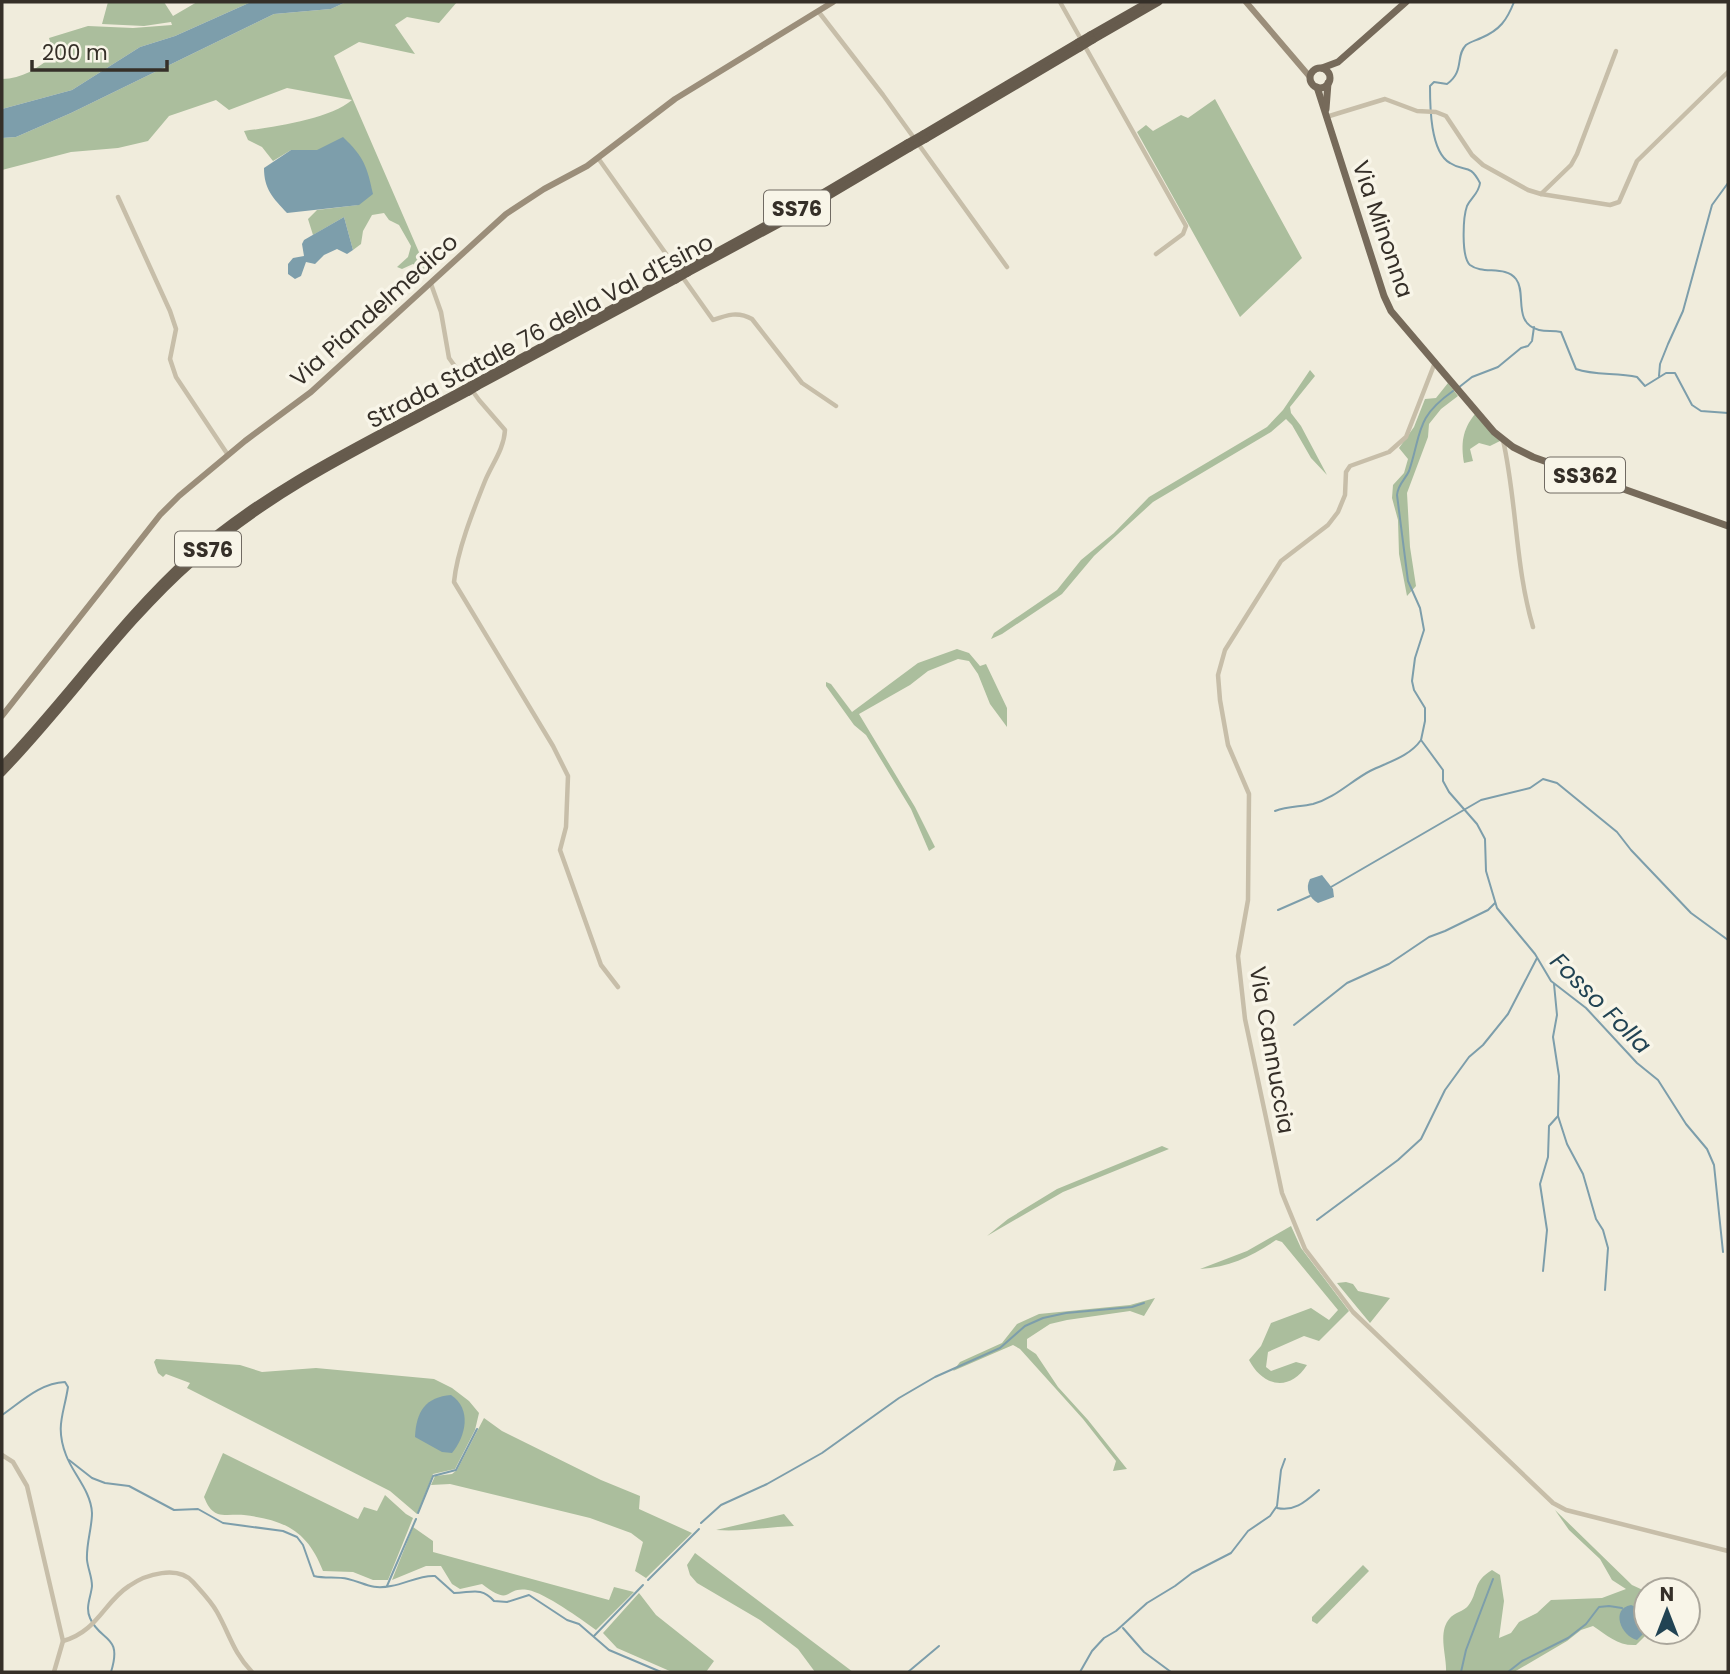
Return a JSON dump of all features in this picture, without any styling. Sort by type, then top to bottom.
[{"type":"highway","name":"Strada Statale 76 della Val d'Esino","points":[[1092,38],[1148,2]]},
{"type":"highway","name":"Strada Statale 76 della Val d'Esino","points":[[2,773],[135,619],[173,580],[217,540],[266,504],[475,385],[674,277],[807,209],[1079,45],[1159,2]]},
{"type":"highway","name":"Strada Statale 76 della Val d'Esino","points":[[2,765],[131,615],[159,585],[214,536],[263,500],[467,390]]},
{"type":"main road","name":"Via Piandelmedico","points":[[2,716],[160,515],[179,496],[311,392],[506,214],[598,158],[675,99],[833,2]]},
{"type":"main road","points":[[1246,2],[1310,77],[1319,69]]},
{"type":"main road","name":"SS362","points":[[1319,69],[1338,62],[1406,2]]},
{"type":"main road","name":"SS362","points":[[1329,81],[1338,62]]},
{"type":"main road","points":[[1301,67],[1327,71],[1329,81],[1323,87],[1317,87]]},
{"type":"main road","name":"SS362","points":[[1310,77],[1317,87]]},
{"type":"main road","name":"Via Minonna","points":[[1326,117],[1329,81]]},
{"type":"main road","name":"Via Minonna","points":[[1317,87],[1384,296],[1391,311],[1460,394],[1503,439],[1533,457],[1728,526]]},
{"type":"street","points":[[1060,2],[1186,226],[1183,234],[1156,254]]},
{"type":"street","points":[[818,11],[883,94],[1007,267]]},
{"type":"street","points":[[1541,194],[1571,165],[1577,154],[1616,51]]},
{"type":"street","points":[[1326,117],[1385,99],[1416,111],[1440,113],[1446,117],[1472,155],[1483,165],[1528,190],[1616,204],[1637,161],[1728,72]]},
{"type":"street","points":[[1326,102],[1338,113]]},
{"type":"street","points":[[598,158],[713,320],[730,314],[744,314],[752,318],[802,383],[836,406]]},
{"type":"street","points":[[118,197],[176,329],[170,359],[176,376],[228,455]]},
{"type":"street","points":[[431,284],[441,312],[449,358],[479,400],[505,430],[505,442],[476,506],[454,582],[553,746],[568,776],[566,827],[560,850],[601,965],[618,988]]},
{"type":"street","name":"Via Cannuccia","points":[[1434,365],[1406,437],[1389,452],[1350,466],[1346,472],[1345,495],[1338,512],[1328,525],[1281,561],[1225,650],[1218,675],[1228,745],[1249,794],[1248,900],[1238,956],[1245,1019],[1282,1194],[1305,1249],[1353,1312],[1553,1503],[1566,1510],[1728,1551]]},
{"type":"street","points":[[1503,439],[1512,486],[1522,577],[1533,627]]},
{"type":"street","points":[[2,1455],[13,1462],[27,1486],[63,1640],[54,1672]]},
{"type":"street","points":[[63,1640],[90,1626],[128,1586],[139,1580],[172,1572],[185,1574],[216,1610],[238,1658],[252,1672]]},
{"type":"green space","points":[[108,2],[164,2],[173,16],[197,2],[251,2],[175,36],[140,47],[72,90],[2,109],[2,79],[30,72],[54,55],[49,38],[88,26],[133,28],[172,25],[171,22],[144,26],[102,24]]},
{"type":"green space","points":[[346,2],[457,2],[439,23],[407,17],[395,25],[415,54],[359,42],[334,56],[428,273],[413,264],[402,269],[397,267],[408,257],[411,246],[399,225],[389,220],[384,213],[372,215],[363,231],[361,244],[353,250],[344,217],[313,235],[308,219],[317,210],[358,205],[317,150],[291,150],[273,161],[262,147],[248,140],[244,131],[316,117],[352,100],[287,88],[229,110],[216,100],[169,116],[148,141],[118,148],[71,152],[2,170],[2,138],[16,137],[71,113],[274,14],[331,9]]},
{"type":"green space","points":[[1215,99],[1302,258],[1240,317],[1137,132],[1146,125],[1153,131],[1181,115],[1188,118]]},
{"type":"green space","points":[[1310,370],[1315,376],[1290,407],[1327,475],[1311,458],[1286,419],[1271,432],[1153,502],[1094,556],[1062,594],[991,639],[994,633],[1057,590],[1081,560],[1114,533],[1149,497],[1267,427],[1283,410]]},
{"type":"green space","points":[[1448,383],[1458,396],[1441,409],[1429,424],[1428,437],[1407,493],[1410,547],[1416,586],[1407,596],[1399,554],[1398,520],[1392,498],[1393,485],[1404,473],[1408,459],[1399,448],[1414,427],[1425,399],[1436,398]]},
{"type":"green space","points":[[1475,414],[1500,441],[1490,446],[1479,443],[1470,449],[1473,461],[1464,463],[1464,437]]},
{"type":"green space","points":[[957,649],[969,653],[980,666],[986,664],[1007,708],[1007,727],[990,704],[978,674],[969,661],[958,659],[928,671],[910,685],[859,714],[915,807],[935,847],[929,851],[911,809],[866,735],[854,725],[826,686],[826,682],[831,684],[852,712],[918,663]]},
{"type":"green space","points":[[1162,1146],[1169,1149],[1063,1192],[987,1236],[1008,1219],[1057,1189]]},
{"type":"green space","points":[[1291,1226],[1301,1248],[1349,1311],[1319,1341],[1304,1336],[1268,1352],[1266,1367],[1271,1371],[1296,1362],[1307,1365],[1293,1379],[1277,1383],[1262,1376],[1249,1360],[1261,1346],[1271,1323],[1311,1308],[1329,1320],[1338,1310],[1282,1242],[1276,1240],[1240,1260],[1200,1269],[1247,1251]]},
{"type":"green space","points":[[1337,1283],[1353,1284],[1358,1291],[1390,1298],[1370,1323]]},
{"type":"green space","points":[[1155,1298],[1144,1316],[1130,1311],[1067,1320],[1050,1324],[1027,1339],[1027,1348],[1036,1354],[1058,1387],[1127,1469],[1113,1471],[1116,1461],[1083,1419],[1020,1349],[1013,1345],[953,1371],[960,1362],[1002,1343],[1017,1324],[1039,1314],[1130,1305]]},
{"type":"green space","points":[[156,1359],[240,1365],[262,1372],[316,1368],[434,1379],[452,1388],[479,1413],[475,1430],[455,1469],[433,1474],[417,1514],[390,1491],[187,1388],[190,1383],[166,1374],[163,1377],[158,1373],[154,1362]]},
{"type":"green space","points":[[484,1418],[502,1431],[601,1480],[640,1496],[639,1509],[692,1533],[646,1578],[635,1571],[643,1542],[631,1533],[590,1518],[450,1484],[431,1485],[435,1476],[452,1474],[457,1470]]},
{"type":"green space","points":[[223,1453],[358,1519],[364,1507],[377,1511],[385,1495],[413,1518],[388,1580],[373,1580],[353,1572],[323,1571],[310,1546],[294,1530],[272,1520],[221,1515],[213,1511],[204,1497]]},
{"type":"green space","points":[[1555,1510],[1632,1585],[1632,1645],[1613,1640],[1593,1626],[1581,1630],[1514,1672],[1446,1672],[1443,1637],[1446,1624],[1452,1616],[1468,1606],[1481,1579],[1492,1570],[1500,1575],[1504,1601],[1499,1638],[1511,1633],[1519,1622],[1537,1613],[1551,1600],[1602,1598],[1626,1589],[1612,1580],[1600,1559],[1569,1530]]},
{"type":"green space","points":[[784,1514],[794,1526],[716,1530]]},
{"type":"green space","points":[[413,1527],[433,1541],[433,1552],[609,1600],[614,1587],[634,1592],[596,1630],[535,1592],[520,1590],[504,1595],[482,1584],[460,1589],[452,1584],[441,1566],[426,1566],[392,1580]]},
{"type":"green space","points":[[695,1553],[853,1672],[815,1672],[798,1649],[760,1620],[697,1583],[690,1575],[687,1565]]},
{"type":"green space","points":[[1363,1565],[1369,1571],[1317,1624],[1312,1621],[1312,1617]]},
{"type":"green space","points":[[639,1593],[656,1615],[714,1661],[706,1672],[672,1672],[617,1648],[603,1633]]},
{"type":"water","points":[[251,2],[346,2],[331,9],[274,14],[71,113],[16,137],[2,138],[2,109],[72,90],[140,47],[175,36]]},
{"type":"water","points":[[343,137],[364,162],[373,194],[359,205],[287,213],[270,193],[264,168],[291,150],[317,150]]},
{"type":"water","points":[[344,217],[353,250],[347,254],[337,249],[324,255],[315,264],[306,262],[301,276],[295,279],[288,274],[288,264],[293,258],[304,256],[304,240]]},
{"type":"water","points":[[1322,875],[1333,889],[1334,897],[1318,903],[1310,896],[1308,886],[1310,879]]},
{"type":"water","points":[[451,1395],[462,1408],[465,1423],[461,1439],[452,1453],[442,1452],[415,1437],[420,1413],[424,1407],[435,1399]]},
{"type":"water","points":[[1632,1605],[1632,1638],[1620,1622],[1619,1617],[1625,1607]]},
{"type":"waterway","name":"Fosso Folla","points":[[1514,2],[1498,28],[1466,45],[1453,79],[1447,84],[1434,82],[1430,86],[1432,127],[1438,149],[1450,163],[1473,172],[1480,183],[1466,211],[1464,237],[1467,261],[1475,268],[1506,272],[1516,279],[1526,321],[1539,330],[1561,332],[1576,369],[1637,377],[1645,386],[1666,373],[1675,373],[1692,405],[1701,411],[1728,413]]},
{"type":"waterway","points":[[1659,376],[1660,364],[1683,311],[1712,205],[1728,183]]},
{"type":"waterway","name":"Fosso Folla","points":[[1458,388],[1472,377],[1498,367],[1521,348],[1528,346],[1532,341],[1534,327]]},
{"type":"waterway","name":"Fosso Folla","points":[[1453,391],[1432,409],[1426,418],[1409,471],[1397,495],[1408,581],[1420,608],[1424,630],[1415,658],[1412,681],[1414,690],[1425,708],[1421,740],[1443,770],[1443,781],[1449,792],[1477,824],[1485,839],[1486,871],[1497,908],[1535,954],[1551,981],[1586,1008],[1637,1063],[1658,1080],[1686,1124],[1707,1149],[1714,1165],[1723,1252]]},
{"type":"waterway","points":[[1275,811],[1329,798],[1370,771],[1404,755],[1421,740]]},
{"type":"waterway","points":[[1331,887],[1481,800],[1530,788],[1543,779],[1557,783],[1617,832],[1691,913],[1728,940]]},
{"type":"waterway","points":[[1278,910],[1310,896]]},
{"type":"waterway","points":[[1294,1025],[1347,983],[1389,964],[1429,937],[1488,910],[1495,903]]},
{"type":"waterway","points":[[1317,1220],[1398,1160],[1421,1139],[1445,1090],[1469,1057],[1483,1045],[1508,1014],[1537,958]]},
{"type":"waterway","points":[[1554,984],[1557,1015],[1553,1037],[1559,1076],[1558,1116],[1567,1144],[1583,1174],[1608,1248],[1605,1290]]},
{"type":"waterway","points":[[1543,1271],[1547,1230],[1540,1184],[1548,1157],[1549,1126],[1558,1116]]},
{"type":"waterway","points":[[701,1523],[721,1505],[767,1484],[822,1453],[899,1398],[935,1377],[1000,1348],[1025,1326],[1043,1318],[1066,1313],[1132,1307],[1144,1303]]},
{"type":"waterway","points":[[2,1415],[47,1386],[65,1382],[68,1387],[61,1420],[61,1436],[66,1455],[91,1505],[87,1560],[92,1586],[88,1610],[94,1626],[112,1645],[114,1660],[111,1672]]},
{"type":"waterway","points":[[418,1513],[433,1476],[456,1470],[477,1429]]},
{"type":"waterway","points":[[1080,1672],[1092,1651],[1104,1638],[1116,1631],[1147,1603],[1192,1573],[1231,1553],[1248,1531],[1270,1516],[1277,1506],[1285,1459]]},
{"type":"waterway","points":[[69,1460],[92,1478],[105,1483],[129,1486],[174,1510],[198,1509],[223,1523],[283,1531],[297,1537],[303,1545],[314,1576],[344,1578],[378,1587],[435,1576],[454,1593],[480,1592],[494,1601],[507,1602],[529,1595],[567,1620],[579,1624],[609,1650],[661,1672]]},
{"type":"waterway","points":[[1277,1508],[1295,1507],[1319,1490]]},
{"type":"waterway","points":[[387,1586],[416,1519]]},
{"type":"waterway","points":[[648,1580],[699,1529]]},
{"type":"waterway","points":[[1461,1672],[1466,1650],[1493,1579]]},
{"type":"waterway","points":[[594,1636],[643,1585]]},
{"type":"waterway","points":[[1508,1672],[1522,1661],[1568,1638],[1586,1624],[1599,1607],[1622,1608]]},
{"type":"waterway","points":[[1123,1628],[1144,1652],[1171,1672]]},
{"type":"waterway","points":[[908,1672],[939,1646]]}]
